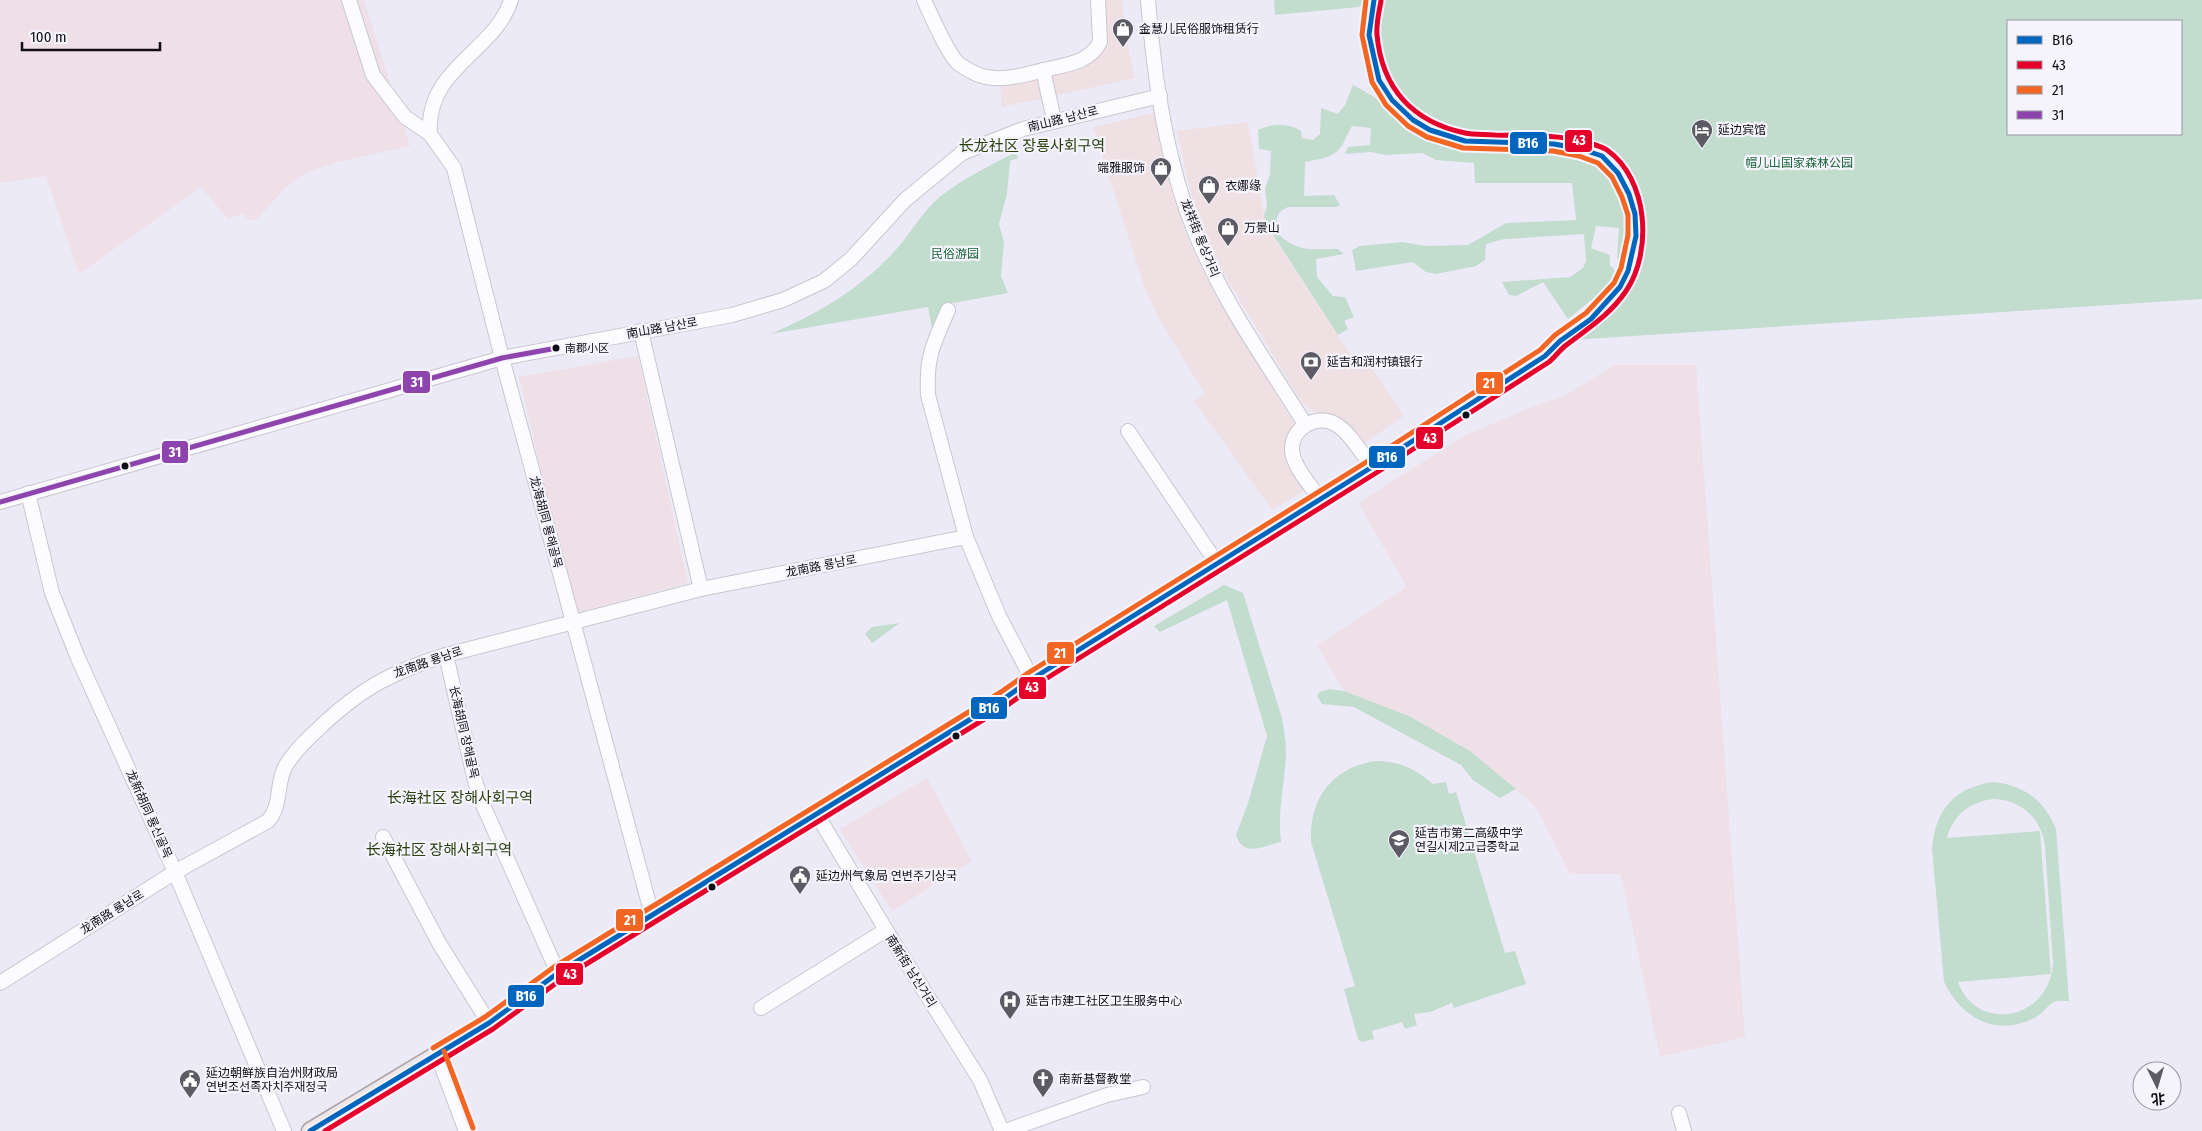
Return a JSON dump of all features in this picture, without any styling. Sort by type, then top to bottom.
[{"type":"main road","points":[[310,1131],[489,1023],[558,973],[1005,698],[1216,562],[1372,467],[1545,356],[1560,341],[1591,319],[1607,303],[1620,287],[1628,271],[1636,236],[1635,214],[1629,194],[1618,173],[1602,156],[1582,149],[1554,144],[1466,141],[1430,130],[1413,120],[1392,100],[1379,80],[1370,35],[1370,21],[1374,0]]},
{"type":"street","name":"龙海胡同 룡해골목","points":[[349,0],[373,74],[405,116],[430,134],[454,168],[502,358],[652,915]]},
{"type":"street","points":[[924,0],[956,60],[961,65],[982,76],[994,78],[1029,75],[1080,61],[1097,48],[1101,33],[1098,0]]},
{"type":"street","name":"龙祥街 룡상거리","points":[[1148,0],[1160,96],[1177,180],[1200,245],[1222,291],[1305,424]]},
{"type":"street","points":[[430,134],[430,113],[448,75],[501,22],[512,1]]},
{"type":"street","points":[[1043,70],[1054,120]]},
{"type":"street","name":"南山路 남산로","points":[[0,502],[502,358],[751,310],[783,300],[824,281],[851,259],[906,200],[944,166],[962,153],[1016,132],[1054,120],[1160,96]]},
{"type":"street","points":[[405,116],[418,116],[425,112],[437,97]]},
{"type":"street","points":[[948,310],[930,351],[928,386],[966,537],[1000,616],[1032,679]]},
{"type":"street","points":[[641,331],[701,589]]},
{"type":"street","points":[[1320,499],[1293,457],[1294,439],[1305,424],[1322,420],[1338,426],[1372,467]]},
{"type":"street","points":[[1128,431],[1216,562]]},
{"type":"street","name":"龙新胡同 룡신골목","points":[[28,493],[52,593],[78,658],[175,872],[284,1131]]},
{"type":"street","name":"龙南路 룡남로","points":[[0,983],[175,872],[268,821],[275,813],[284,769],[293,753],[357,695],[406,668],[446,654],[701,589],[966,537]]},
{"type":"street","name":"长海胡同 장해골목","points":[[446,654],[475,781],[483,805],[558,973]]},
{"type":"street","name":"南新街 남신거리","points":[[816,813],[886,930],[980,1080],[1003,1131]]},
{"type":"street","points":[[383,837],[439,942],[489,1023]]},
{"type":"street","points":[[761,1008],[886,930]]},
{"type":"street","points":[[437,1054],[466,1131]]},
{"type":"street","points":[[1003,1131],[1107,1094],[1142,1086]]},
{"type":"street","points":[[1679,1113],[1684,1131]]},
{"type":"shaded area","points":[[0,0],[364,0],[410,146],[334,163],[305,173],[285,188],[257,219],[249,220],[243,214],[228,219],[201,187],[79,274],[46,176],[0,183]]},
{"type":"shaded area","points":[[1105,0],[1122,0],[1124,27],[1135,78],[1002,107],[1000,83],[1088,63],[1100,54],[1105,46],[1107,35]]},
{"type":"shaded area","points":[[1155,113],[1173,196],[1186,234],[1203,272],[1218,300],[1294,423],[1304,487],[1300,493],[1272,510],[1194,401],[1205,394],[1157,315],[1144,286],[1093,127]]},
{"type":"shaded area","points":[[1248,122],[1264,215],[1270,232],[1360,369],[1369,363],[1404,416],[1360,446],[1342,421],[1310,410],[1301,401],[1236,294],[1209,247],[1204,233],[1190,191],[1177,131]]},
{"type":"shaded area","points":[[638,356],[688,583],[575,613],[519,377]]},
{"type":"shaded area","points":[[1614,365],[1696,365],[1745,1037],[1660,1057],[1621,874],[1570,874],[1536,807],[1470,751],[1409,716],[1344,691],[1317,645],[1407,587],[1358,503],[1466,435],[1568,394]]},
{"type":"shaded area","points":[[927,778],[972,861],[892,911],[840,829]]},
{"type":"green space","points":[[1274,0],[1370,0],[1369,6],[1275,15]]},
{"type":"green space","name":"帽儿山国家森林公园","points":[[1380,0],[2202,0],[2202,299],[1571,340],[1623,298],[1638,271],[1645,221],[1640,203],[1632,186],[1609,159],[1487,138],[1428,124],[1383,82],[1374,32]]},
{"type":"green space","points":[[1353,85],[1377,99],[1426,135],[1447,144],[1460,147],[1564,150],[1597,163],[1608,173],[1626,198],[1629,253],[1623,256],[1619,264],[1617,257],[1619,228],[1596,226],[1591,248],[1610,255],[1610,265],[1616,272],[1606,288],[1568,319],[1543,282],[1516,296],[1509,295],[1502,282],[1570,277],[1583,268],[1586,261],[1584,234],[1504,239],[1486,244],[1485,260],[1476,266],[1436,274],[1426,272],[1413,262],[1356,271],[1352,250],[1360,246],[1403,242],[1426,246],[1468,245],[1506,223],[1576,220],[1572,183],[1475,183],[1474,163],[1436,160],[1422,153],[1387,155],[1370,152],[1348,154],[1345,153],[1348,147],[1370,145],[1371,128],[1352,126],[1337,151],[1324,158],[1305,162],[1304,196],[1334,195],[1340,205],[1336,207],[1288,207],[1281,211],[1277,220],[1277,233],[1292,244],[1312,249],[1338,249],[1344,254],[1316,259],[1317,277],[1333,296],[1345,297],[1354,317],[1344,321],[1348,329],[1338,335],[1266,224],[1264,215],[1267,206],[1265,189],[1270,174],[1271,151],[1259,149],[1258,130],[1274,125],[1285,125],[1301,131],[1302,138],[1313,140],[1320,134],[1321,108],[1338,114],[1345,105]]},
{"type":"green space","name":"民俗游园","points":[[1016,152],[1018,158],[1010,161],[1007,194],[999,224],[1004,242],[1001,276],[1008,293],[947,304],[932,328],[928,307],[770,334],[787,327],[836,300],[867,278],[894,252],[928,209],[941,196],[968,178]]},
{"type":"green space","points":[[1224,585],[1243,593],[1282,718],[1285,740],[1286,753],[1280,820],[1281,842],[1254,849],[1243,846],[1236,835],[1248,803],[1267,736],[1227,600],[1160,632],[1154,626]]},
{"type":"green space","points":[[900,623],[872,643],[865,634],[872,627]]},
{"type":"green space","points":[[1329,689],[1344,691],[1409,716],[1470,751],[1516,789],[1500,798],[1473,780],[1461,765],[1354,707],[1322,704],[1317,696],[1320,692]]},
{"type":"green space","points":[[1376,761],[1400,764],[1420,774],[1433,784],[1446,782],[1449,794],[1456,792],[1505,953],[1515,951],[1526,984],[1454,1008],[1452,1003],[1430,1012],[1414,1014],[1417,1025],[1405,1029],[1402,1022],[1372,1031],[1374,1039],[1362,1042],[1358,1039],[1344,989],[1355,986],[1311,842],[1311,826],[1319,799],[1336,778],[1347,770],[1361,764]]},
{"type":"green space","points":[[1993,782],[2004,784],[2032,796],[2045,810],[2056,829],[2069,1001],[2054,1002],[2036,1017],[2008,1026],[1994,1025],[1971,1015],[1960,1006],[1944,982],[1932,848],[1934,834],[1938,822],[1949,803],[1968,789]],"holes":[[[1993,799],[2003,800],[2021,807],[2034,819],[2043,836],[2045,846],[2053,963],[2051,973],[2040,831],[1947,838],[1958,816],[1977,803]],[[2051,974],[2049,982],[2040,997],[2027,1008],[2011,1013],[1996,1014],[1980,1009],[1967,998],[1958,982]]]},
{"type":"transit line","name":"21","points":[[433,1048],[485,1017],[554,967],[1001,692],[1028,673],[1368,461],[1540,350],[1555,335],[1586,313],[1614,283],[1621,268],[1628,235],[1628,215],[1612,177],[1598,163],[1579,156],[1553,151],[1463,148],[1427,137],[1408,126],[1386,105],[1372,82],[1362,35],[1366,0]]},
{"type":"transit line","name":"B16","points":[[310,1131],[489,1023],[558,973],[1005,698],[1032,679],[1372,467],[1545,356],[1560,341],[1591,319],[1620,287],[1628,271],[1636,236],[1635,214],[1629,194],[1618,173],[1602,156],[1581,149],[1554,144],[1465,141],[1430,130],[1413,120],[1392,100],[1379,80],[1369,35],[1374,0]]},
{"type":"transit line","name":"43","points":[[325,1131],[493,1029],[562,979],[1009,704],[1036,685],[1376,473],[1549,362],[1565,346],[1598,321],[1620,300],[1635,275],[1643,236],[1642,216],[1638,197],[1631,179],[1621,163],[1607,150],[1574,139],[1465,133],[1430,121],[1403,100],[1393,87],[1386,72],[1380,54],[1377,35],[1381,1]]},
{"type":"transit line","name":"31","points":[[0,502],[502,358],[557,348]]},
{"type":"transit line","name":"21","points":[[444,1051],[473,1128]]},
{"type":"place","name":"金慧儿民俗服饰租赁行","points":[[1123,48]]},
{"type":"place","name":"延边宾馆","points":[[1702,149]]},
{"type":"place","name":"端雅服饰","points":[[1161,187]]},
{"type":"place","name":"衣娜缘","points":[[1209,205]]},
{"type":"place","name":"万景山","points":[[1228,247]]},
{"type":"place","name":"南郡小区","points":[[556,348]]},
{"type":"place","name":"延吉和润村镇银行","points":[[1311,381]]},
{"type":"place","name":"延吉市第二高级中学 연길시제2고급중학교","points":[[1399,859]]},
{"type":"place","name":"延边州气象局 연변주기상국","points":[[800,895]]},
{"type":"place","name":"延吉市建工社区卫生服务中心","points":[[1010,1020]]},
{"type":"place","name":"南新基督教堂","points":[[1043,1098]]},
{"type":"place","name":"延边朝鲜族自治州财政局 연변조선족자치주재정국","points":[[190,1099]]},
{"type":"district","name":"长龙社区 장룡사회구역","points":[[1032,146]]},
{"type":"district","name":"长海社区 장해사회구역","points":[[460,798]]},
{"type":"district","name":"长海社区 장해사회구역","points":[[439,850]]}]
